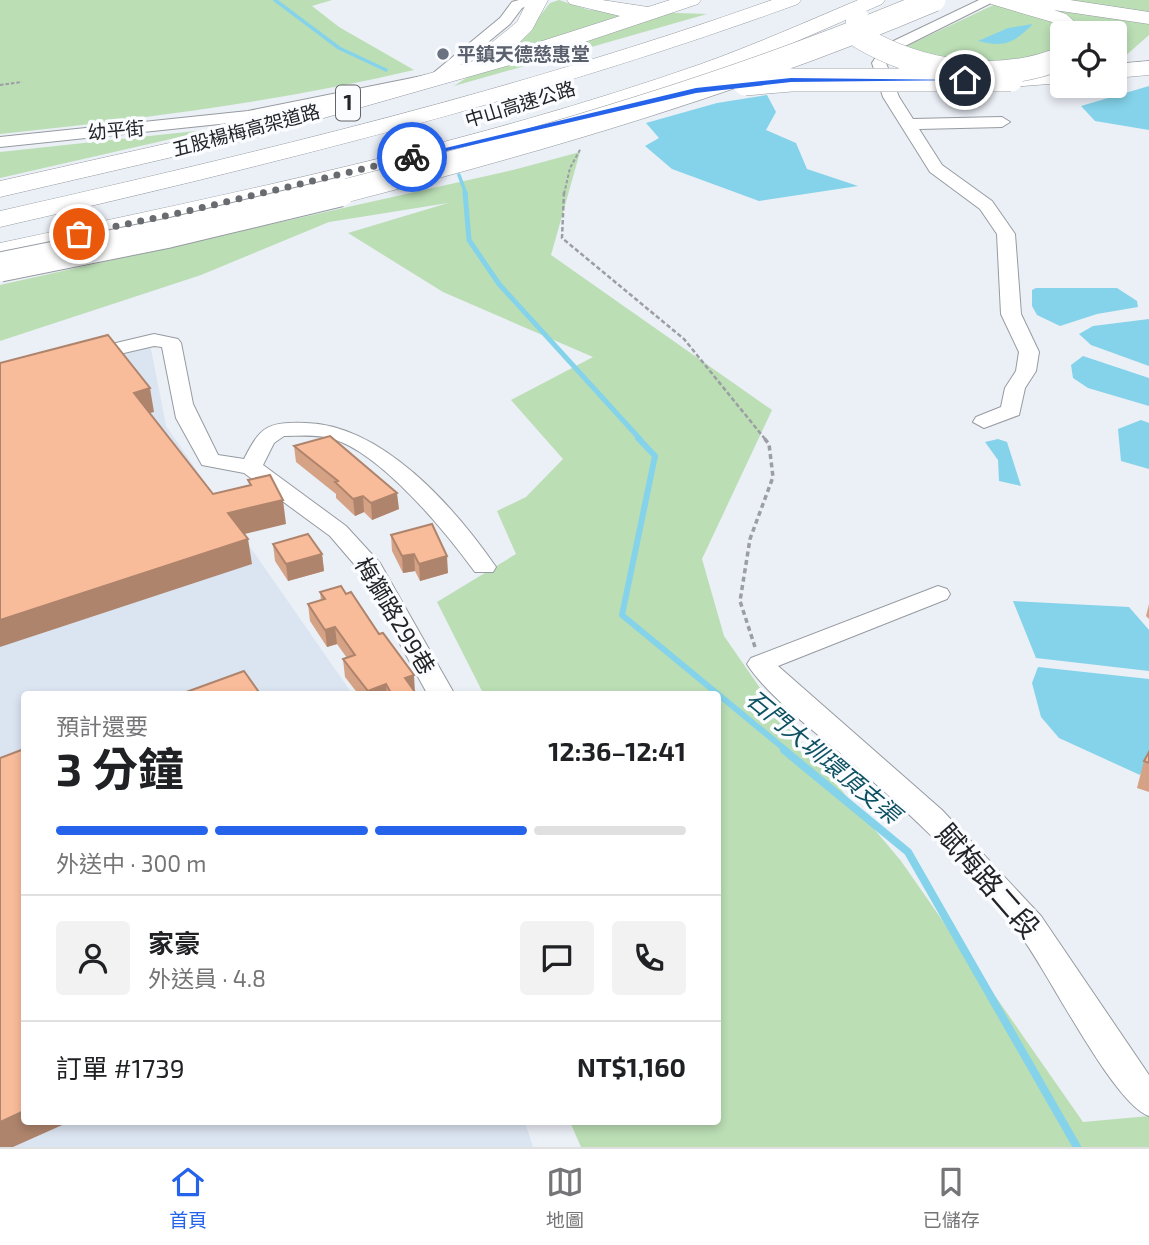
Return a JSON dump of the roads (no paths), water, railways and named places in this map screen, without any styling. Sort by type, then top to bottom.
[{"type":"highway","points":[[212,157],[397,99],[457,75],[486,59],[523,30],[534,13],[536,0]]},
{"type":"highway","points":[[577,0],[617,10],[642,11],[742,0]]},
{"type":"highway","points":[[0,207],[292,140],[443,97],[758,0]]},
{"type":"highway","name":"中山高速公路","points":[[0,219],[186,177],[538,85],[650,50],[792,0]]},
{"type":"highway","name":"中山高速公路","points":[[0,236],[266,176],[407,137],[673,59],[830,0]]},
{"type":"highway","points":[[0,251],[184,212],[581,110],[685,77],[875,0]]},
{"type":"highway","points":[[884,0],[858,18],[860,37],[892,57],[949,70],[998,72],[1050,62]]},
{"type":"highway","points":[[0,267],[400,179],[566,130],[749,70],[934,0]]},
{"type":"highway","points":[[998,0],[1062,21]]},
{"type":"highway","points":[[1029,0],[1149,18]]},
{"type":"highway","points":[[1066,0],[1149,13]]},
{"type":"highway","points":[[1100,0],[1149,7]]},
{"type":"highway","points":[[1140,0],[1149,1]]},
{"type":"highway","name":"五股楊梅高架道路","points":[[0,189],[241,134],[702,3]]},
{"type":"highway","points":[[1127,72],[1149,70]]},
{"type":"highway","points":[[376,164],[482,142],[584,128],[655,98],[739,85],[791,80],[1050,78]]},
{"type":"street","name":"幼平街","points":[[0,142],[248,116],[437,77],[505,21],[517,5],[536,0]]},
{"type":"street","points":[[984,422],[1011,410],[1015,388],[1026,371],[1028,352],[1011,314],[1006,234],[986,205],[936,167],[891,97],[879,63],[888,49],[990,0]]},
{"type":"street","points":[[910,124],[1002,122]]},
{"type":"street","name":"梅獅路299巷","points":[[67,361],[154,340],[171,343],[178,392],[189,430],[210,460],[251,467],[338,531],[371,568],[440,691]]},
{"type":"street","points":[[251,467],[265,439],[279,429],[342,435],[375,455],[403,480],[467,544],[484,567]]},
{"type":"street","name":"賦梅路二段","points":[[938,594],[760,664],[811,713],[932,817],[1030,924],[1114,1055],[1149,1101]]},
{"type":"water","points":[[1033,24],[1009,42],[996,44],[978,41],[1008,28]]},
{"type":"water","points":[[1149,86],[1149,130],[1095,121],[1081,106],[1108,98],[1127,98],[1127,92]]},
{"type":"water","points":[[767,95],[776,112],[766,130],[796,143],[807,169],[858,186],[759,201],[672,169],[645,146],[659,138],[646,123],[717,103]]},
{"type":"water","points":[[1117,288],[1137,301],[1138,307],[1097,314],[1060,326],[1037,315],[1032,306],[1032,290]]},
{"type":"water","points":[[1149,319],[1149,366],[1091,345],[1079,334],[1093,326]]},
{"type":"water","points":[[1083,356],[1149,378],[1149,406],[1088,388],[1073,378],[1071,365]]},
{"type":"water","points":[[1141,420],[1149,423],[1149,469],[1121,461],[1118,429]]},
{"type":"water","points":[[998,439],[1007,442],[1021,486],[999,481],[998,460],[985,442]]},
{"type":"water","points":[[1013,601],[1129,607],[1149,630],[1149,671],[1036,658]]},
{"type":"water","points":[[1038,667],[1149,679],[1149,758],[1140,775],[1059,738],[1041,717],[1032,683]]},
{"type":"waterway","name":"石門大圳環頂支渠","points":[[275,0],[339,48],[386,70]]},
{"type":"waterway","name":"石門大圳環頂支渠","points":[[459,175],[466,194]]},
{"type":"waterway","name":"石門大圳環頂支渠","points":[[465,192],[469,240],[499,284],[640,439]]},
{"type":"waterway","name":"石門大圳環頂支渠","points":[[638,438],[655,456],[622,615],[714,691]]},
{"type":"waterway","name":"石門大圳環頂支渠","points":[[721,697],[787,751]]},
{"type":"waterway","name":"石門大圳環頂支渠","points":[[784,750],[908,852],[1077,1147]]},
{"type":"place","name":"平鎮天德慈惠堂","points":[[443,54]]}]
